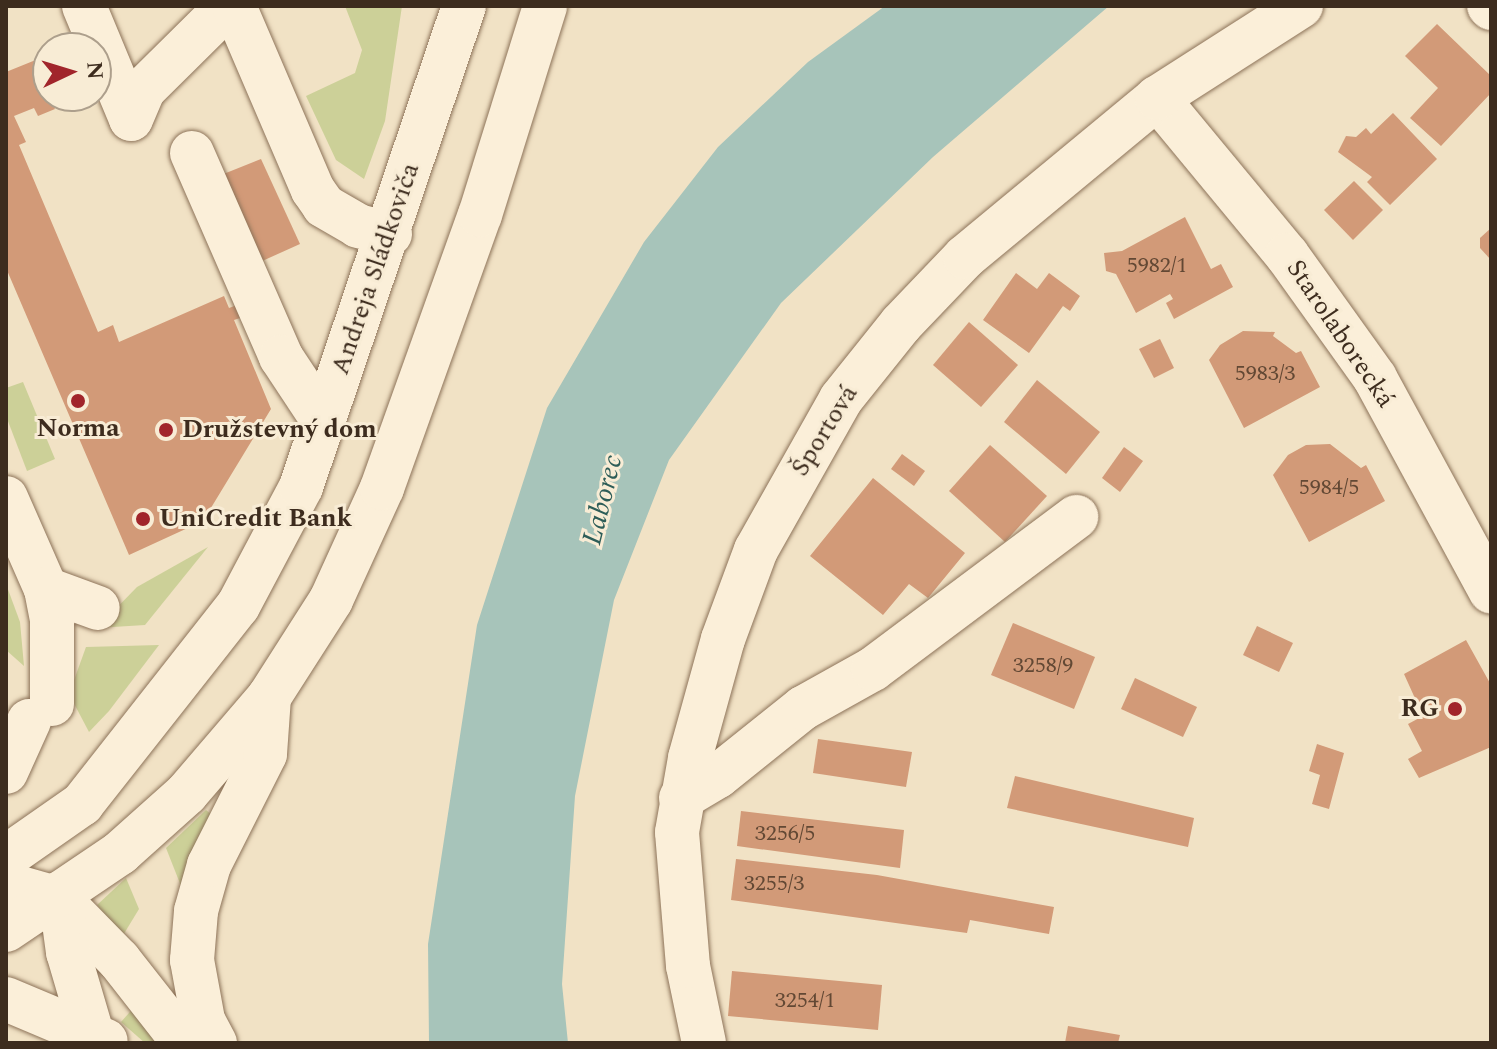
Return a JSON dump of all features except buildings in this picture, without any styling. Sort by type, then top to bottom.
[{"type":"street","points":[[84,6],[131,119],[144,89],[231,6],[318,198],[358,226],[390,234]]},
{"type":"street","name":"Andreja Sládkoviča","points":[[6,857],[82,804],[238,606],[301,487],[390,234],[464,6]]},
{"type":"street","points":[[6,930],[59,899],[120,853],[186,794],[269,697],[331,600],[382,488],[480,215],[545,6]]},
{"type":"street","name":"Športová","points":[[704,1043],[688,966],[677,832],[681,798],[723,639],[756,550],[841,399],[901,324],[965,257],[1157,98],[1301,6]]},
{"type":"street","name":"Starolaborecká","points":[[1157,98],[1287,255],[1375,378],[1491,592]]},
{"type":"street","points":[[192,153],[281,357],[324,422]]},
{"type":"street","points":[[6,498],[46,589],[52,621],[40,712],[6,772]]},
{"type":"street","points":[[681,798],[718,776],[803,708],[873,669],[1076,517]]},
{"type":"street","points":[[46,589],[98,608]]},
{"type":"street","points":[[215,1043],[203,1020],[192,960],[196,911],[209,865],[265,754],[269,697]]},
{"type":"street","points":[[82,804],[59,899],[100,1037]]},
{"type":"street","points":[[6,884],[59,899],[119,960],[184,1043]]},
{"type":"street","points":[[6,999],[100,1037]]},
{"type":"green space","points":[[345,6],[402,6],[385,121],[364,179],[336,160],[306,96],[355,73],[362,50]]},
{"type":"green space","points":[[23,382],[55,459],[27,471],[6,416],[6,388]]},
{"type":"green space","points":[[208,547],[145,625],[97,628],[137,587]]},
{"type":"green space","points":[[6,584],[20,622],[24,666],[6,650]]},
{"type":"green space","points":[[159,645],[109,711],[89,732],[69,694],[86,647]]},
{"type":"green space","points":[[206,810],[212,815],[181,886],[166,848]]},
{"type":"green space","points":[[126,878],[139,909],[122,937],[97,905]]},
{"type":"green space","points":[[136,1005],[166,1043],[145,1043],[121,1022]]},
{"type":"water","name":"Laborec","points":[[885,6],[1109,6],[933,157],[781,303],[669,460],[614,600],[575,796],[562,984],[568,1043],[429,1043],[428,944],[477,625],[547,408],[644,242],[718,147],[808,62]]},
{"type":"place","name":"Norma","points":[[78,401]]},
{"type":"place","name":"Družstevný dom","points":[[166,430]]},
{"type":"place","name":"UniCredit Bank","points":[[143,519]]},
{"type":"place","name":"RG","points":[[1455,709]]}]
